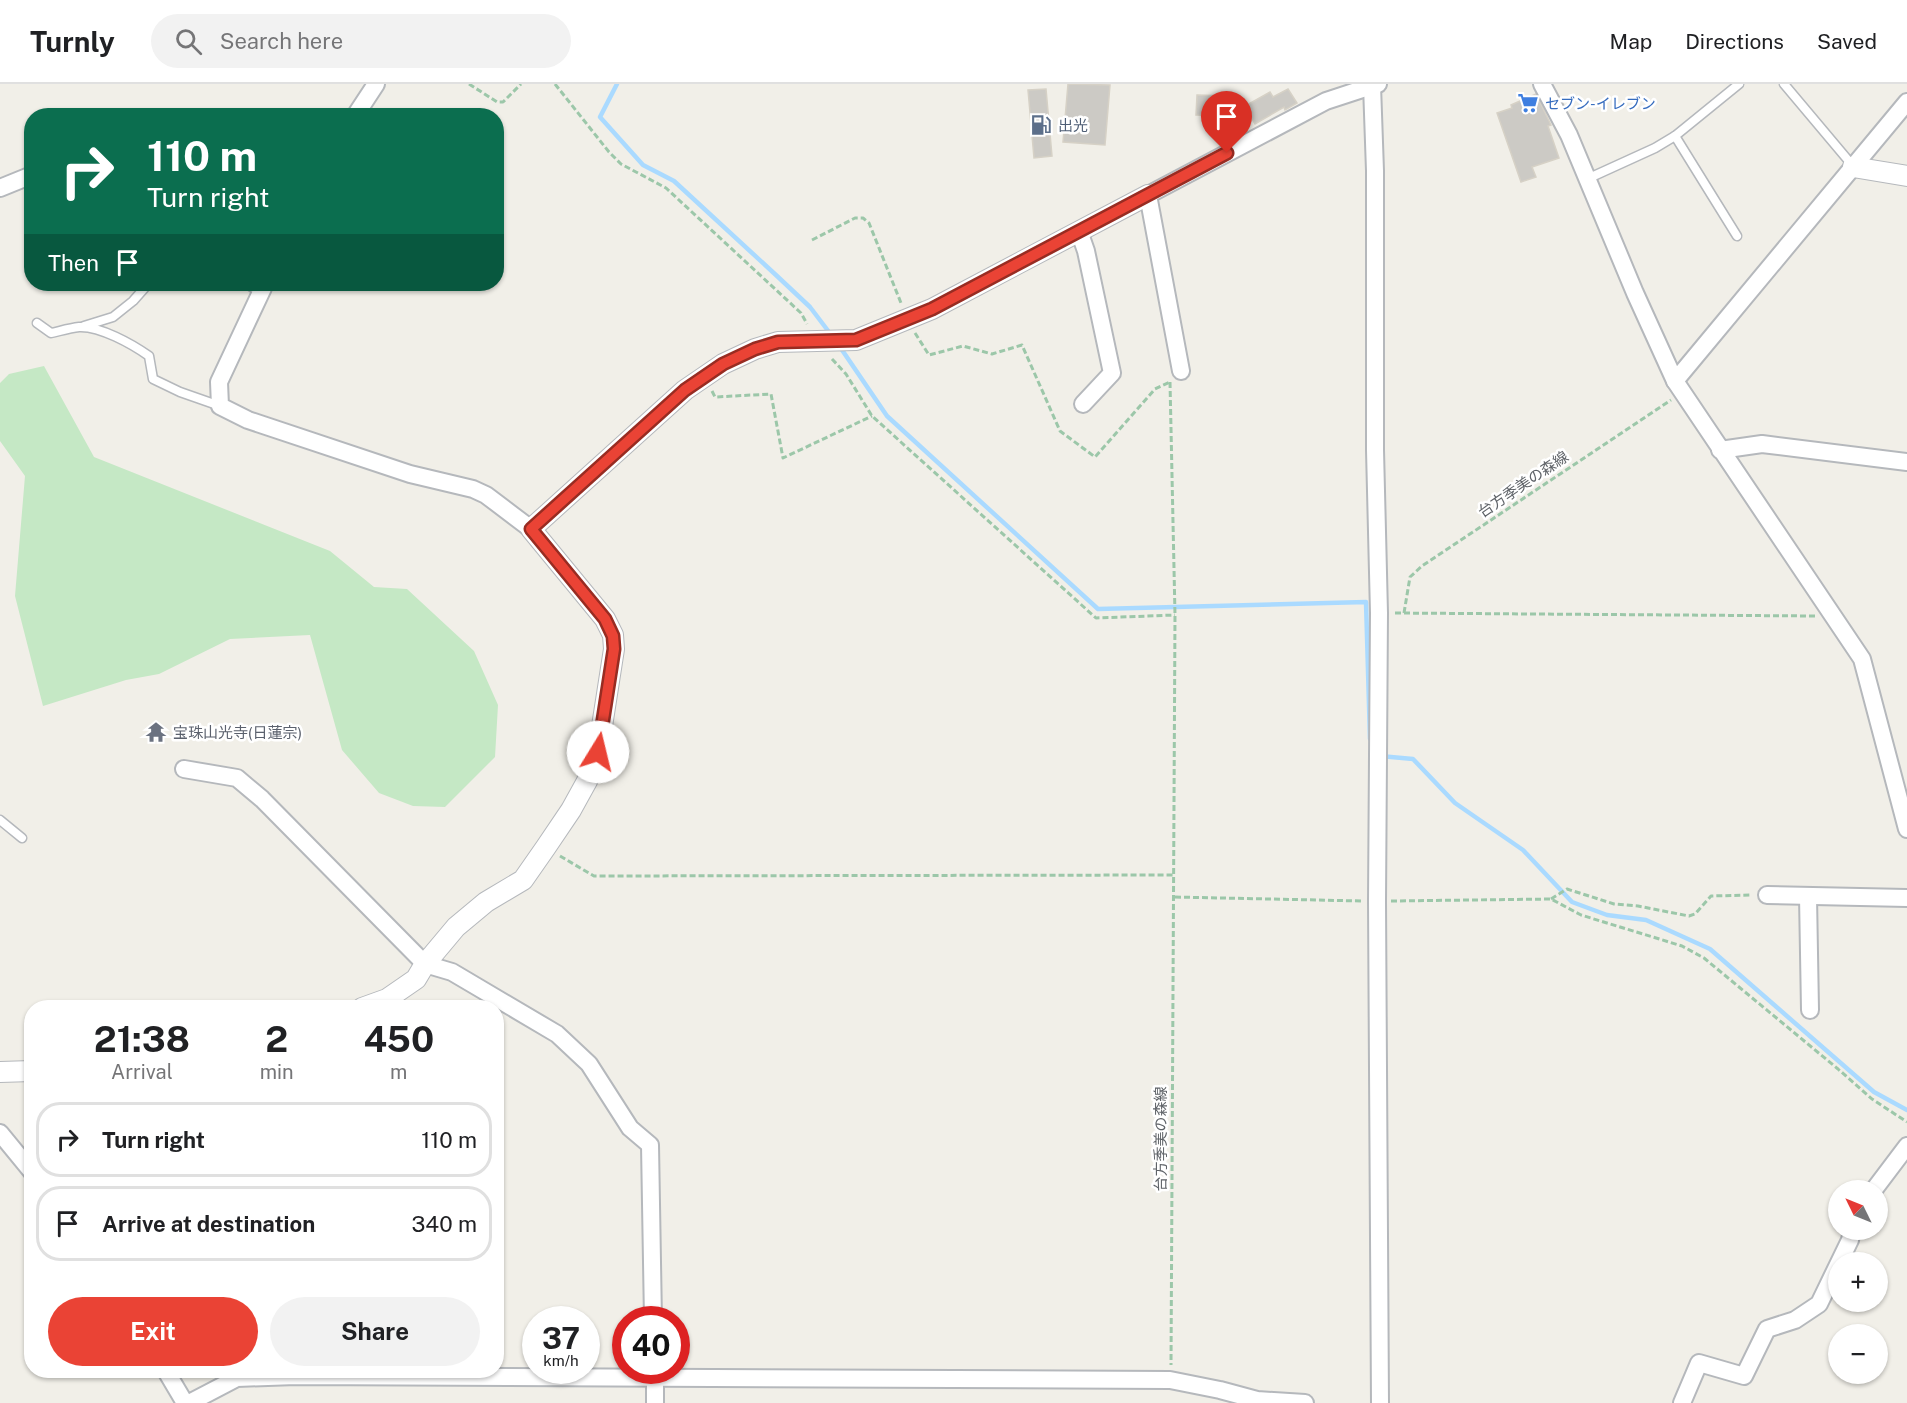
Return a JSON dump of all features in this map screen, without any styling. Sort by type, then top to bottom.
[{"type":"street","points":[[360,108],[376,84]]},
{"type":"street","points":[[531,529],[685,390],[705,375],[755,349],[778,342],[856,340],[932,309],[1148,195],[1324,92],[1378,84]]},
{"type":"street","points":[[1542,84],[1569,135],[1635,293],[1678,386],[1862,659],[1907,829]]},
{"type":"street","points":[[1372,85],[1375,171],[1375,450],[1378,613],[1380,1403]]},
{"type":"street","points":[[1678,386],[1853,166],[1907,102]]},
{"type":"street","points":[[1853,166],[1907,176]]},
{"type":"street","points":[[0,188],[24,178]]},
{"type":"street","points":[[1148,195],[1175,377]]},
{"type":"street","points":[[1078,231],[1086,251],[1112,373],[1083,404]]},
{"type":"street","points":[[258,291],[219,382],[220,406],[248,420],[410,474],[473,489],[486,495],[531,529],[605,619],[613,636],[614,649],[598,752],[581,791],[546,847],[523,880],[486,902],[456,927],[425,964],[416,979],[384,1000]]},
{"type":"street","points":[[1720,450],[1762,444],[1907,462]]},
{"type":"street","points":[[184,769],[237,778],[262,799],[425,964],[452,972],[499,1000]]},
{"type":"street","points":[[1767,895],[1907,898]]},
{"type":"street","points":[[1808,896],[1810,1010]]},
{"type":"street","points":[[504,1003],[557,1034],[589,1064],[630,1128],[650,1145],[654,1306]]},
{"type":"street","points":[[0,1072],[24,1071]]},
{"type":"street","points":[[0,1133],[24,1162]]},
{"type":"street","points":[[1881,1180],[1907,1146]]},
{"type":"street","points":[[1682,1403],[1699,1363],[1744,1376],[1767,1329],[1795,1320],[1819,1304],[1850,1240]]},
{"type":"street","points":[[504,1375],[612,1374]]},
{"type":"street","points":[[690,1374],[1170,1380],[1257,1400],[1305,1403]]},
{"type":"street","points":[[171,1378],[187,1403],[237,1378]]},
{"type":"street","points":[[655,1384],[655,1403]]},
{"type":"lane","points":[[1587,179],[1655,148],[1675,136],[1739,84]]},
{"type":"lane","points":[[1784,84],[1853,166]]},
{"type":"lane","points":[[1675,136],[1737,236]]},
{"type":"lane","points":[[37,323],[51,333],[81,327],[113,317],[142,291]]},
{"type":"lane","points":[[81,327],[98,330],[135,346],[149,356],[153,379],[180,392],[220,406]]},
{"type":"lane","points":[[0,820],[22,838]]},
{"type":"path","points":[[469,84],[497,102],[503,102],[521,84]]},
{"type":"path","points":[[555,84],[621,164],[666,188],[801,313],[816,342],[846,374],[872,416],[1096,618],[1175,615]]},
{"type":"path","points":[[812,240],[855,218],[863,218],[869,224],[907,319],[928,355],[963,346],[992,354],[1022,345],[1060,431],[1095,458],[1155,389],[1175,377]]},
{"type":"path","points":[[705,375],[715,397],[771,394],[783,458],[872,416]]},
{"type":"path","name":"台方季美の森線","points":[[1170,1380],[1175,377]]},
{"type":"path","name":"台方季美の森線","points":[[1404,613],[1410,577],[1422,566],[1678,386]]},
{"type":"path","points":[[1378,613],[1831,616]]},
{"type":"path","points":[[546,847],[594,876],[1174,876]]},
{"type":"path","points":[[1551,899],[1567,889],[1614,904],[1638,906],[1689,916],[1695,914],[1711,896],[1767,895]]},
{"type":"path","points":[[1174,897],[1377,901],[1551,899],[1581,915],[1682,946],[1704,958],[1872,1099],[1907,1122]]},
{"type":"green space","points":[[44,366],[94,457],[330,551],[374,587],[407,589],[474,651],[498,705],[495,757],[445,807],[413,806],[379,793],[342,750],[310,635],[230,639],[159,674],[126,680],[43,706],[15,596],[25,476],[0,441],[0,383],[9,374]]},
{"type":"building","points":[[1068,84],[1110,85],[1105,145],[1063,142]]},
{"type":"building","points":[[1046,89],[1052,156],[1034,158],[1028,90]]},
{"type":"building","points":[[1288,89],[1297,103],[1285,110],[1284,107],[1255,124],[1245,106],[1270,92],[1273,97]]},
{"type":"building","points":[[1536,94],[1551,125],[1548,126],[1559,158],[1532,167],[1536,177],[1521,182],[1497,113],[1512,108],[1511,105]]},
{"type":"building","points":[[1197,95],[1228,96],[1227,116],[1196,115]]},
{"type":"waterway","points":[[617,84],[600,117],[643,165],[674,181],[810,307],[832,336]]},
{"type":"waterway","points":[[840,347],[887,416],[1098,609],[1366,602],[1370,739]]},
{"type":"waterway","points":[[1380,756],[1413,759],[1455,803],[1523,850],[1572,902],[1607,915],[1646,920],[1710,949],[1874,1092],[1907,1110]]},
{"type":"place","name":"セブン-イレブン","points":[[1528,103]]},
{"type":"place","name":"出光","points":[[1041,125]]},
{"type":"place","name":"宝珠山光寺(日蓮宗)","points":[[156,732]]},
{"type":"route","points":[[598,752],[614,649],[613,636],[594,603],[531,529],[685,390],[723,364],[740,355],[778,342],[856,340],[932,309],[1227,153]]}]
